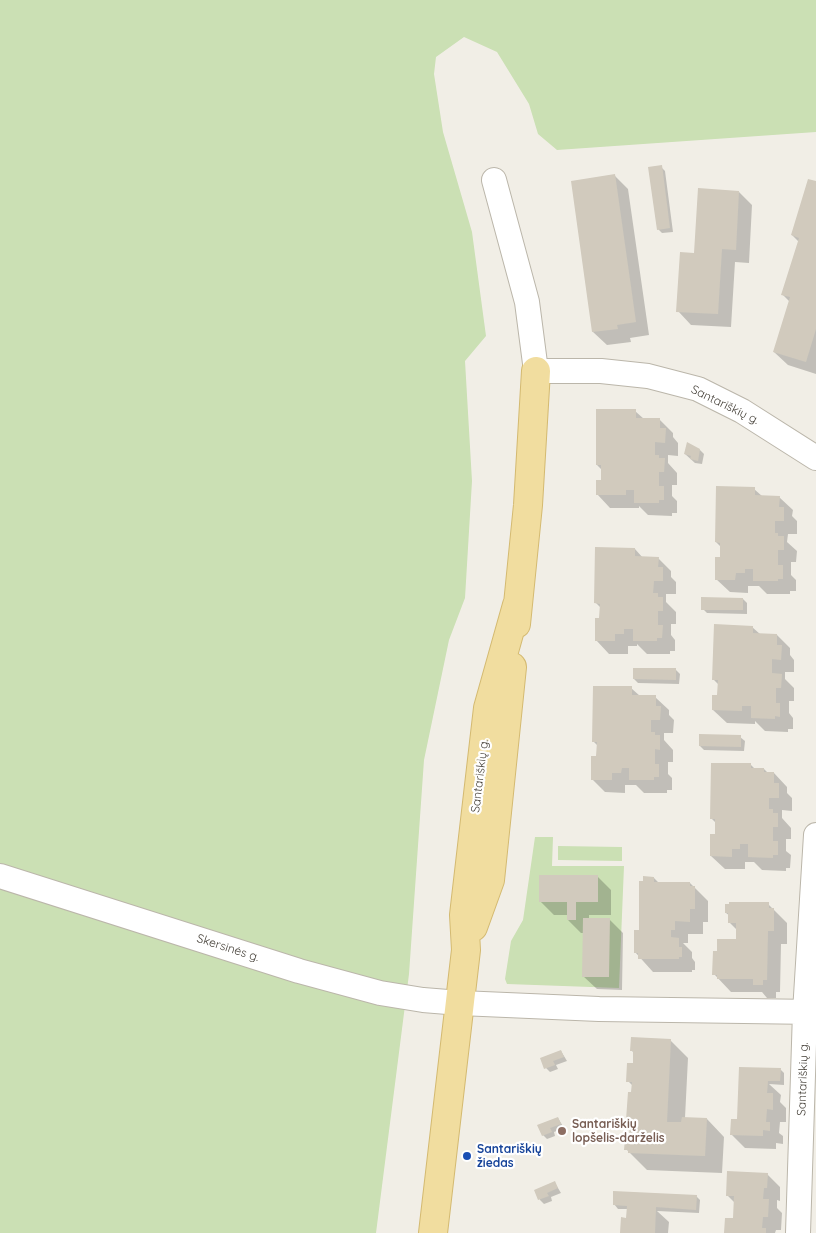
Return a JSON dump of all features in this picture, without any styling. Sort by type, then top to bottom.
[{"type":"main road","name":"Santariškių g.","points":[[433,1233],[466,950],[464,916],[488,708],[517,605],[529,496],[536,371]]},
{"type":"street","name":"Santariškių g.","points":[[494,180],[527,302],[536,371],[601,371],[648,376],[698,389],[742,411],[816,458]]},
{"type":"street","name":"Santariškių g.","points":[[798,1233],[811,1012],[816,835]]},
{"type":"street","name":"Skersinės g.","points":[[0,876],[308,974],[380,993],[423,1000],[460,1003],[599,1009],[811,1012]]},
{"type":"green space","points":[[0,0],[816,0],[816,132],[557,150],[538,134],[529,104],[497,52],[464,37],[436,57],[434,74],[443,132],[472,232],[486,336],[465,361],[472,481],[465,598],[449,640],[424,760],[409,974],[376,1233],[0,1233]]},
{"type":"green space","points":[[535,837],[553,837],[552,866],[624,866],[619,988],[507,984],[505,979],[511,941],[523,920]]},
{"type":"green space","points":[[558,846],[622,847],[622,861],[558,860]]},
{"type":"building","points":[[662,165],[670,228],[657,230],[648,167]]},
{"type":"building","points":[[615,174],[636,322],[617,325],[618,329],[592,332],[571,181]]},
{"type":"building","points":[[808,179],[816,181],[816,329],[806,362],[773,352],[790,297],[781,295],[799,238],[791,235]]},
{"type":"building","points":[[698,188],[739,191],[736,250],[722,249],[718,314],[676,312],[680,252],[694,253]]},
{"type":"building","points":[[596,409],[636,409],[636,418],[660,418],[660,428],[666,428],[665,443],[655,442],[655,455],[659,455],[659,458],[665,458],[664,472],[659,472],[659,486],[664,486],[664,500],[659,500],[659,503],[634,503],[634,490],[626,490],[626,495],[596,495],[596,480],[601,480],[601,465],[596,465]]},
{"type":"building","points":[[687,442],[700,449],[698,461],[690,459],[691,456],[684,454]]},
{"type":"building","points":[[716,486],[755,487],[755,495],[780,496],[779,507],[784,507],[784,521],[775,521],[775,533],[778,533],[778,536],[784,536],[784,550],[778,550],[778,565],[783,565],[783,579],[778,579],[778,581],[753,581],[753,569],[745,569],[745,573],[736,573],[735,580],[715,580],[715,557],[720,557],[720,543],[715,542]]},
{"type":"building","points":[[595,547],[635,548],[635,556],[659,557],[658,567],[663,567],[663,581],[654,581],[653,593],[658,593],[658,597],[663,597],[663,611],[658,611],[658,625],[663,625],[662,638],[657,638],[657,641],[633,641],[633,629],[624,629],[624,634],[615,634],[615,641],[595,641],[595,618],[599,618],[600,604],[594,603]]},
{"type":"building","points":[[701,597],[743,598],[743,610],[701,610]]},
{"type":"building","points":[[714,624],[753,626],[753,633],[777,634],[777,645],[782,645],[781,660],[772,659],[772,673],[782,674],[781,688],[776,688],[776,703],[780,703],[780,717],[775,716],[775,719],[751,718],[751,706],[742,706],[742,711],[712,710],[712,695],[717,695],[718,680],[712,680]]},
{"type":"building","points":[[633,668],[676,668],[676,680],[633,679]]},
{"type":"building","points":[[593,686],[632,686],[632,695],[656,695],[656,706],[661,706],[660,720],[651,720],[651,732],[655,732],[655,735],[660,735],[660,750],[655,749],[655,764],[659,764],[659,777],[654,777],[654,780],[629,780],[629,768],[622,768],[621,773],[612,773],[612,780],[591,780],[591,756],[596,756],[597,742],[592,742]]},
{"type":"building","points":[[699,734],[741,735],[741,747],[699,746]]},
{"type":"building","points":[[711,763],[751,763],[751,768],[764,768],[764,772],[774,772],[774,783],[779,783],[779,798],[769,798],[769,809],[773,809],[773,813],[778,813],[778,827],[773,827],[773,841],[778,841],[778,855],[773,855],[773,858],[748,857],[748,844],[740,844],[740,849],[732,849],[732,857],[710,856],[710,834],[715,834],[715,819],[710,819]]},
{"type":"building","points":[[539,875],[598,875],[598,902],[576,902],[576,920],[567,920],[567,902],[539,902]]},
{"type":"building","points":[[643,876],[654,877],[654,882],[690,882],[690,886],[695,886],[695,909],[690,909],[690,922],[675,921],[675,930],[671,930],[671,937],[679,938],[679,947],[682,947],[682,957],[679,957],[679,959],[638,959],[638,953],[634,953],[634,930],[639,930],[639,881],[643,881]]},
{"type":"building","points":[[729,902],[769,902],[769,908],[774,908],[774,931],[768,931],[767,980],[763,980],[763,985],[753,985],[753,979],[717,979],[717,975],[712,975],[713,951],[717,951],[717,939],[736,939],[736,923],[728,923],[728,913],[725,913],[725,904],[729,904]]},
{"type":"building","points":[[583,918],[610,918],[609,977],[582,977]]},
{"type":"building","points":[[631,1037],[671,1039],[667,1122],[681,1122],[682,1117],[707,1118],[705,1156],[628,1153],[628,1150],[624,1150],[625,1139],[629,1139],[630,1120],[626,1120],[628,1092],[631,1092],[632,1082],[626,1082],[627,1063],[633,1063],[633,1051],[630,1051]]},
{"type":"building","points":[[561,1050],[564,1057],[553,1061],[555,1065],[544,1069],[540,1058]]},
{"type":"building","points":[[739,1067],[781,1068],[780,1081],[768,1081],[767,1093],[773,1093],[773,1110],[767,1109],[766,1122],[770,1122],[770,1131],[763,1130],[763,1136],[730,1135],[731,1119],[737,1119]]},
{"type":"building","points":[[558,1117],[561,1124],[550,1128],[552,1132],[542,1136],[537,1125]]},
{"type":"building","points":[[727,1171],[768,1173],[767,1188],[764,1188],[763,1199],[769,1199],[768,1217],[763,1217],[762,1228],[766,1228],[766,1233],[724,1233],[725,1218],[733,1218],[734,1196],[726,1196]]},
{"type":"building","points":[[555,1181],[558,1188],[547,1193],[549,1196],[538,1200],[534,1190]]},
{"type":"building","points":[[613,1191],[697,1195],[696,1210],[656,1207],[655,1233],[620,1233],[621,1217],[626,1218],[627,1206],[613,1205]]},
{"type":"place","name":"Santariškių lopšelis-darželis","points":[[562,1131]]},
{"type":"place","name":"Santariškių žiedas","points":[[467,1156]]}]
